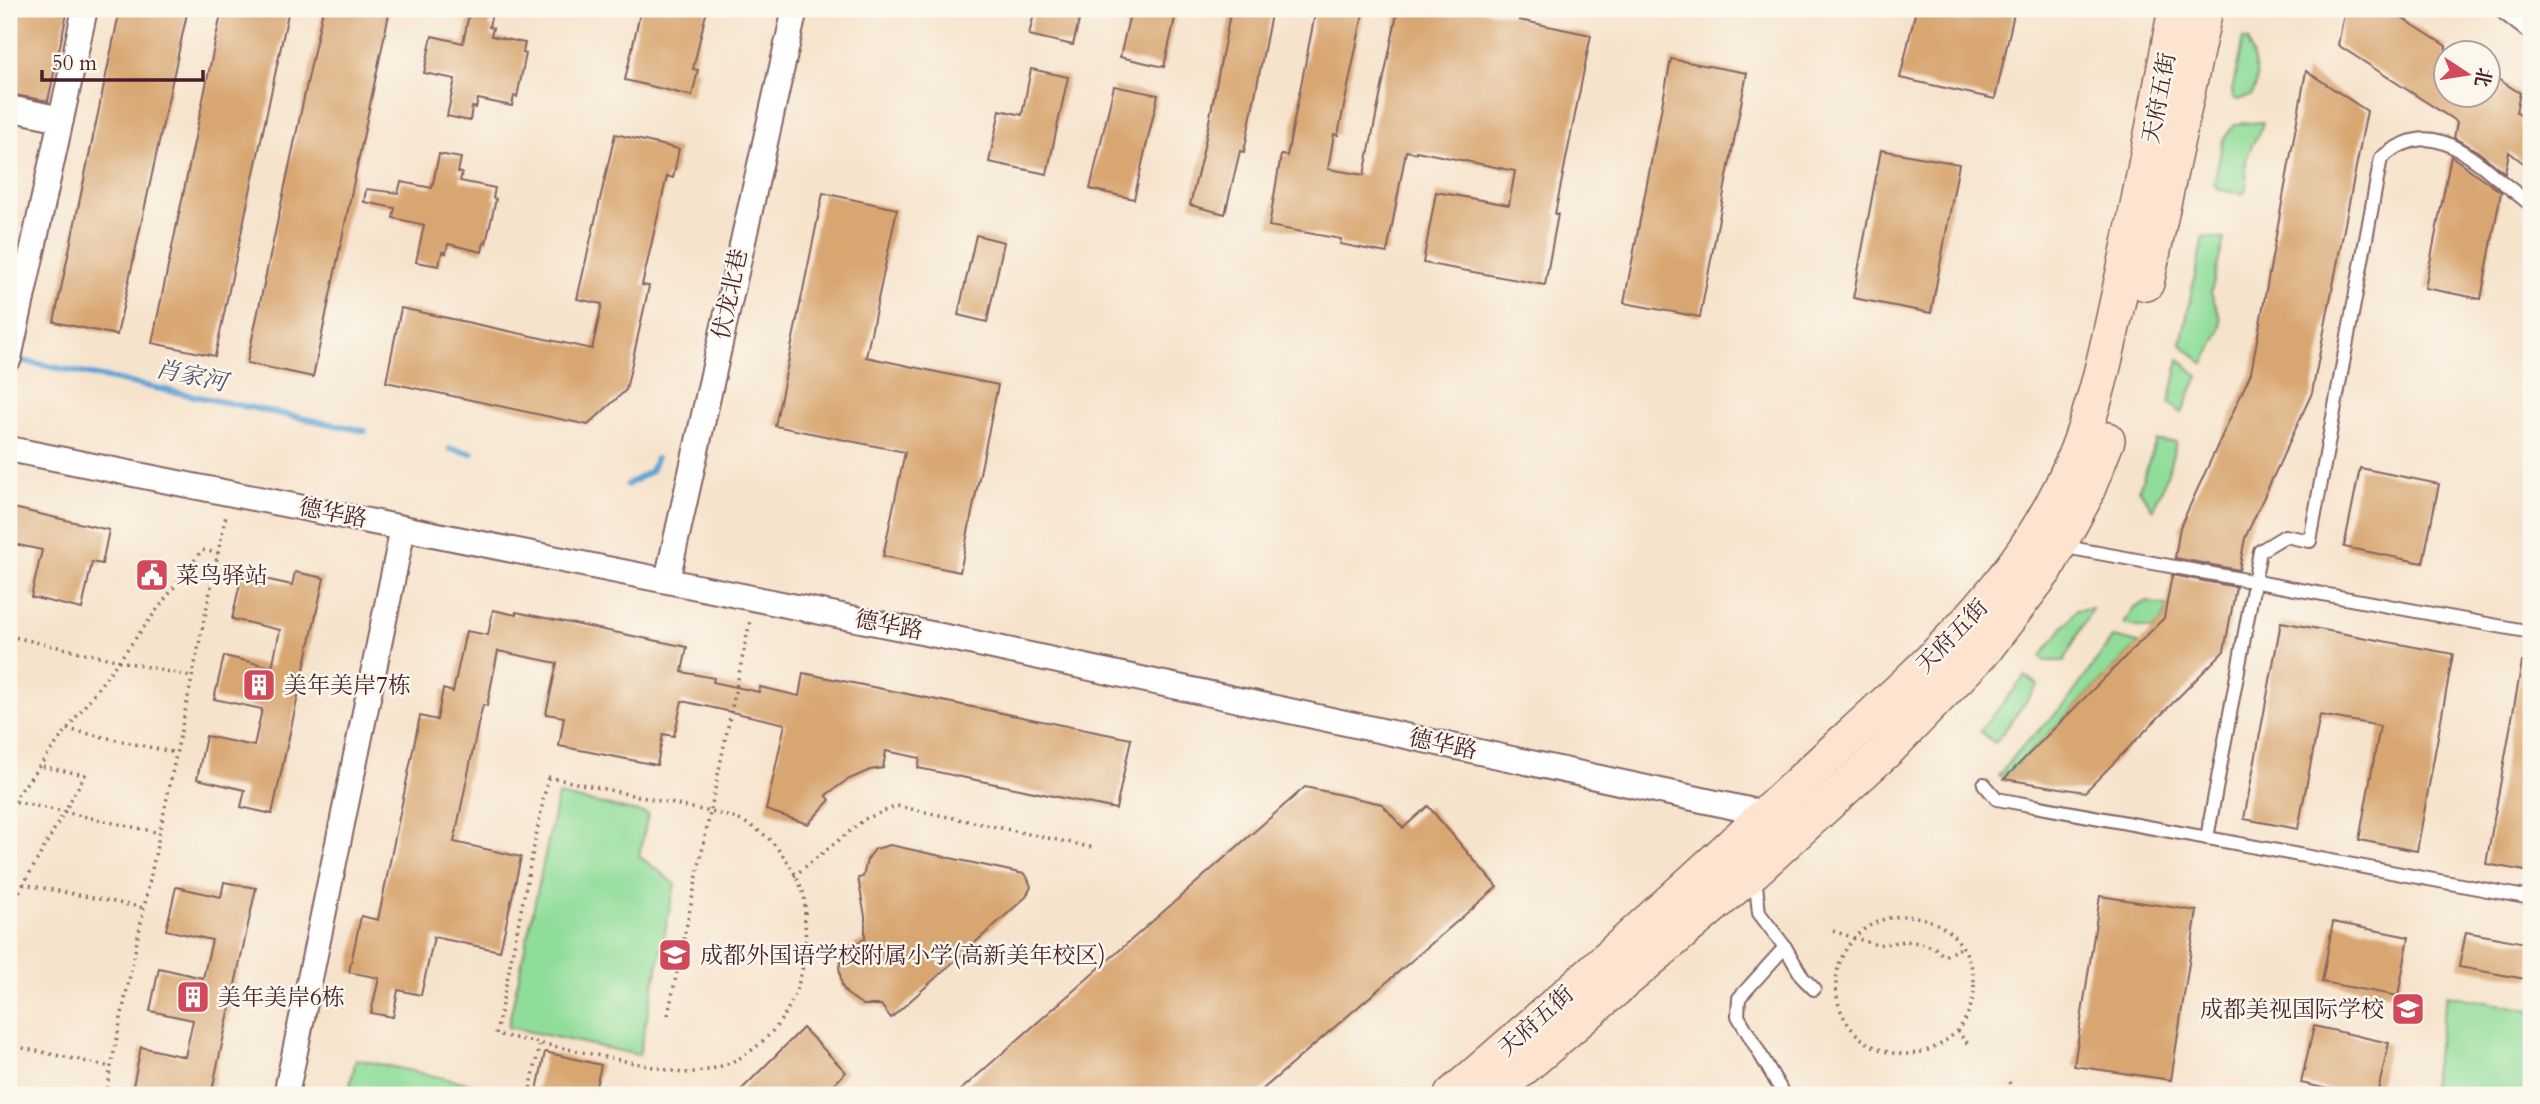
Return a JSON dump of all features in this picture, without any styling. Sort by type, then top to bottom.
[{"type":"street","points":[[11,337],[85,9]]},
{"type":"street","name":"伏龙北巷","points":[[667,580],[794,9]]},
{"type":"street","name":"天府五街","points":[[1452,1095],[1767,814],[1939,652],[1992,595],[2031,542],[2062,486],[2079,447],[2097,392],[2127,258],[2176,9]]},
{"type":"street","name":"天府五街","points":[[1491,1095],[1755,870],[1890,747],[1984,649],[2045,570],[2084,500],[2108,439],[2167,193],[2205,9]]},
{"type":"street","points":[[2508,9],[2531,27]]},
{"type":"street","points":[[9,108],[61,119]]},
{"type":"street","name":"德华路","points":[[9,449],[970,642],[1767,814]]},
{"type":"street","points":[[286,1095],[403,527]]},
{"type":"lane","points":[[2207,838],[2260,551],[2285,536],[2310,541],[2381,158],[2395,147],[2412,140],[2428,138],[2446,142],[2462,150],[2531,205]]},
{"type":"lane","points":[[2059,546],[2531,632]]},
{"type":"lane","points":[[1984,784],[1997,799],[2531,898]]},
{"type":"lane","points":[[1755,870],[1759,913],[1785,947],[1803,978],[1814,989]]},
{"type":"lane","points":[[1784,1095],[1738,1016],[1739,998],[1785,947]]},
{"type":"path","points":[[105,1095],[231,493]]},
{"type":"path","points":[[160,833],[11,800],[202,550],[218,553]]},
{"type":"path","points":[[668,1015],[754,598]]},
{"type":"path","points":[[9,636],[192,677]]},
{"type":"path","points":[[67,729],[176,753]]},
{"type":"path","points":[[9,909],[85,775],[39,766]]},
{"type":"path","points":[[548,777],[738,819],[767,837],[794,876],[803,892],[806,936],[804,970],[794,1000],[777,1027],[752,1051],[727,1066],[703,1073],[682,1073],[496,1034],[548,777]]},
{"type":"path","points":[[794,876],[865,819],[897,806],[1096,848]]},
{"type":"path","points":[[23,884],[144,908]]},
{"type":"path","points":[[1920,916],[1949,930],[1963,947],[1973,971],[1975,987],[1966,1018],[1944,1043],[1928,1051],[1894,1054],[1877,1049],[1862,1040],[1845,1020],[1836,995],[1840,961],[1854,939],[1873,923],[1888,917],[1920,916]]},
{"type":"path","points":[[1833,931],[1877,945],[1905,941],[1921,943],[1935,948],[1944,956],[1963,947]]},
{"type":"path","points":[[1957,1031],[1968,1044]]},
{"type":"path","points":[[529,1095],[540,1043]]},
{"type":"path","points":[[9,1045],[111,1067]]},
{"type":"path","points":[[2009,1082],[2016,1095]]},
{"type":"green space","points":[[2243,39],[2248,40],[2256,83],[2251,96],[2237,100],[2232,91]]},
{"type":"green space","points":[[2263,122],[2246,160],[2247,182],[2243,194],[2219,190],[2214,184],[2223,140],[2235,124]]},
{"type":"green space","points":[[2203,237],[2224,239],[2211,293],[2221,319],[2220,331],[2204,364],[2181,344]]},
{"type":"green space","points":[[2179,359],[2198,376],[2182,413],[2169,403]]},
{"type":"green space","points":[[2156,441],[2176,442],[2167,476],[2153,510],[2139,489]]},
{"type":"green space","points":[[2146,602],[2166,605],[2164,618],[2152,630],[2124,624],[2134,607]]},
{"type":"green space","points":[[2092,608],[2064,661],[2045,661],[2041,656],[2077,610]]},
{"type":"green space","points":[[2113,637],[2139,643],[2004,779],[1998,776],[2022,747],[2067,702]]},
{"type":"green space","points":[[2025,676],[2038,685],[1995,743],[1980,731]]},
{"type":"green space","points":[[558,795],[648,814],[639,856],[675,884],[639,1055],[508,1027]]},
{"type":"green space","points":[[2447,995],[2531,1010],[2531,1095],[2429,1095]]},
{"type":"green space","points":[[356,1059],[522,1095],[348,1095]]},
{"type":"building","points":[[17,9],[68,9],[48,101],[9,94],[9,47]]},
{"type":"building","points":[[120,9],[188,9],[117,335],[54,322]]},
{"type":"building","points":[[222,9],[289,9],[215,356],[152,343]]},
{"type":"building","points":[[323,9],[390,9],[313,377],[247,363]]},
{"type":"building","points":[[470,9],[492,13],[489,27],[493,28],[491,36],[525,43],[523,53],[526,54],[517,97],[514,96],[512,106],[478,99],[476,108],[472,107],[470,121],[447,116],[455,79],[424,73],[432,36],[463,43]]},
{"type":"building","points":[[641,9],[707,9],[693,69],[698,70],[692,96],[625,80]]},
{"type":"building","points":[[1035,9],[1082,9],[1073,45],[1029,35]]},
{"type":"building","points":[[1131,9],[1177,9],[1164,67],[1120,57]]},
{"type":"building","points":[[1231,9],[1272,9],[1244,152],[1240,151],[1225,214],[1190,205]]},
{"type":"building","points":[[1316,9],[1364,9],[1338,135],[1334,134],[1328,169],[1364,175],[1398,9],[1477,9],[1591,35],[1555,214],[1558,214],[1545,285],[1423,263],[1436,192],[1509,205],[1515,171],[1406,151],[1387,253],[1340,244],[1341,239],[1269,226],[1281,155],[1287,156]]},
{"type":"building","points":[[1916,9],[2015,9],[1995,99],[1900,78]]},
{"type":"building","points":[[2345,9],[2388,9],[2433,38],[2432,106],[2338,45]]},
{"type":"building","points":[[1671,59],[1747,73],[1700,317],[1624,303]]},
{"type":"building","points":[[1031,69],[1068,77],[1047,174],[989,162],[1000,110],[1022,115]]},
{"type":"building","points":[[2306,71],[2367,111],[2312,393],[2245,538],[2239,570],[2175,558],[2180,527],[2251,373]]},
{"type":"building","points":[[2502,82],[2520,93],[2516,112],[2531,123],[2531,169],[2509,152],[2505,173],[2476,150],[2454,138],[2457,122],[2435,108],[2502,108]]},
{"type":"building","points":[[1114,86],[1158,95],[1134,199],[1090,189]]},
{"type":"building","points":[[615,134],[679,149],[673,178],[667,176],[642,285],[649,286],[626,390],[588,425],[386,382],[401,308],[592,349],[602,304],[577,299]]},
{"type":"building","points":[[1881,150],[1959,164],[1931,313],[1853,298]]},
{"type":"building","points":[[439,154],[461,158],[458,172],[462,173],[460,181],[495,188],[493,198],[496,199],[482,252],[448,244],[446,253],[442,252],[439,266],[416,262],[424,225],[393,218],[395,208],[364,202],[366,189],[398,193],[401,182],[432,188]]},
{"type":"building","points":[[2451,156],[2501,192],[2481,299],[2425,288]]},
{"type":"building","points":[[823,193],[897,209],[866,357],[998,385],[960,572],[883,556],[905,452],[775,426]]},
{"type":"building","points":[[976,235],[1004,242],[987,322],[958,315]]},
{"type":"building","points":[[2360,468],[2439,484],[2423,563],[2344,547]]},
{"type":"building","points":[[9,507],[109,530],[102,564],[92,562],[82,609],[31,597],[42,550],[9,543]]},
{"type":"building","name":"美年美岸7栋","points":[[295,572],[324,578],[272,814],[241,807],[245,790],[197,779],[206,736],[254,746],[262,709],[214,699],[224,656],[272,667],[280,630],[232,619],[242,574],[292,585]]},
{"type":"building","points":[[2172,575],[2236,587],[2224,651],[2085,792],[2004,779],[2164,618]]},
{"type":"building","points":[[493,610],[516,615],[516,612],[687,647],[682,672],[714,678],[713,682],[759,692],[760,687],[799,696],[803,673],[1131,739],[1116,809],[918,768],[920,758],[886,751],[883,768],[870,770],[847,780],[826,795],[830,800],[808,824],[766,810],[785,724],[682,701],[674,736],[663,734],[657,765],[559,746],[564,717],[546,714],[557,663],[498,651],[487,706],[483,705],[478,725],[454,842],[521,857],[500,951],[434,937],[421,995],[398,990],[393,1017],[371,1013],[379,978],[349,972],[361,916],[378,920],[420,716],[437,720],[443,689],[453,692],[466,631],[488,635]]},
{"type":"building","points":[[2281,622],[2453,654],[2417,851],[2359,840],[2380,726],[2320,715],[2298,829],[2244,819]]},
{"type":"building","points":[[2522,662],[2531,663],[2531,872],[2486,864]]},
{"type":"building","points":[[1305,787],[1382,804],[1403,828],[1428,806],[1497,887],[1256,1095],[955,1095]]},
{"type":"building","points":[[890,845],[1024,874],[1031,887],[1026,897],[891,1018],[881,1005],[863,1005],[847,994],[842,986],[839,967],[847,948],[865,939],[865,916],[858,878],[863,877],[867,860],[875,849]]},
{"type":"building","name":"美年美岸6栋","points":[[224,882],[256,888],[211,1095],[150,1095],[132,1091],[141,1047],[185,1057],[193,1020],[150,1011],[159,968],[203,978],[212,940],[166,930],[176,887],[221,897]]},
{"type":"building","points":[[2100,896],[2197,911],[2171,1080],[2074,1066]]},
{"type":"building","points":[[2333,922],[2409,937],[2398,996],[2322,982]]},
{"type":"building","points":[[2466,932],[2531,944],[2531,980],[2459,967]]},
{"type":"building","points":[[2314,1026],[2389,1043],[2377,1095],[2354,1095],[2301,1083]]},
{"type":"building","points":[[803,1028],[846,1072],[824,1095],[736,1095]]},
{"type":"building","points":[[545,1052],[601,1065],[594,1095],[536,1095]]},
{"type":"waterway","name":"肖家河","points":[[14,359],[365,431]]},
{"type":"waterway","name":"肖家河","points":[[450,449],[472,453]]},
{"type":"waterway","name":"肖家河","points":[[627,485],[651,471],[656,459]]},
{"type":"place","name":"菜鸟驿站","points":[[152,575]]},
{"type":"place","name":"美年美岸7栋","points":[[259,685]]},
{"type":"place","name":"成都外国语学校附属小学(高新美年校区)","points":[[675,955]]},
{"type":"place","name":"美年美岸6栋","points":[[193,997]]},
{"type":"place","name":"成都美视国际学校","points":[[2408,1009]]}]
